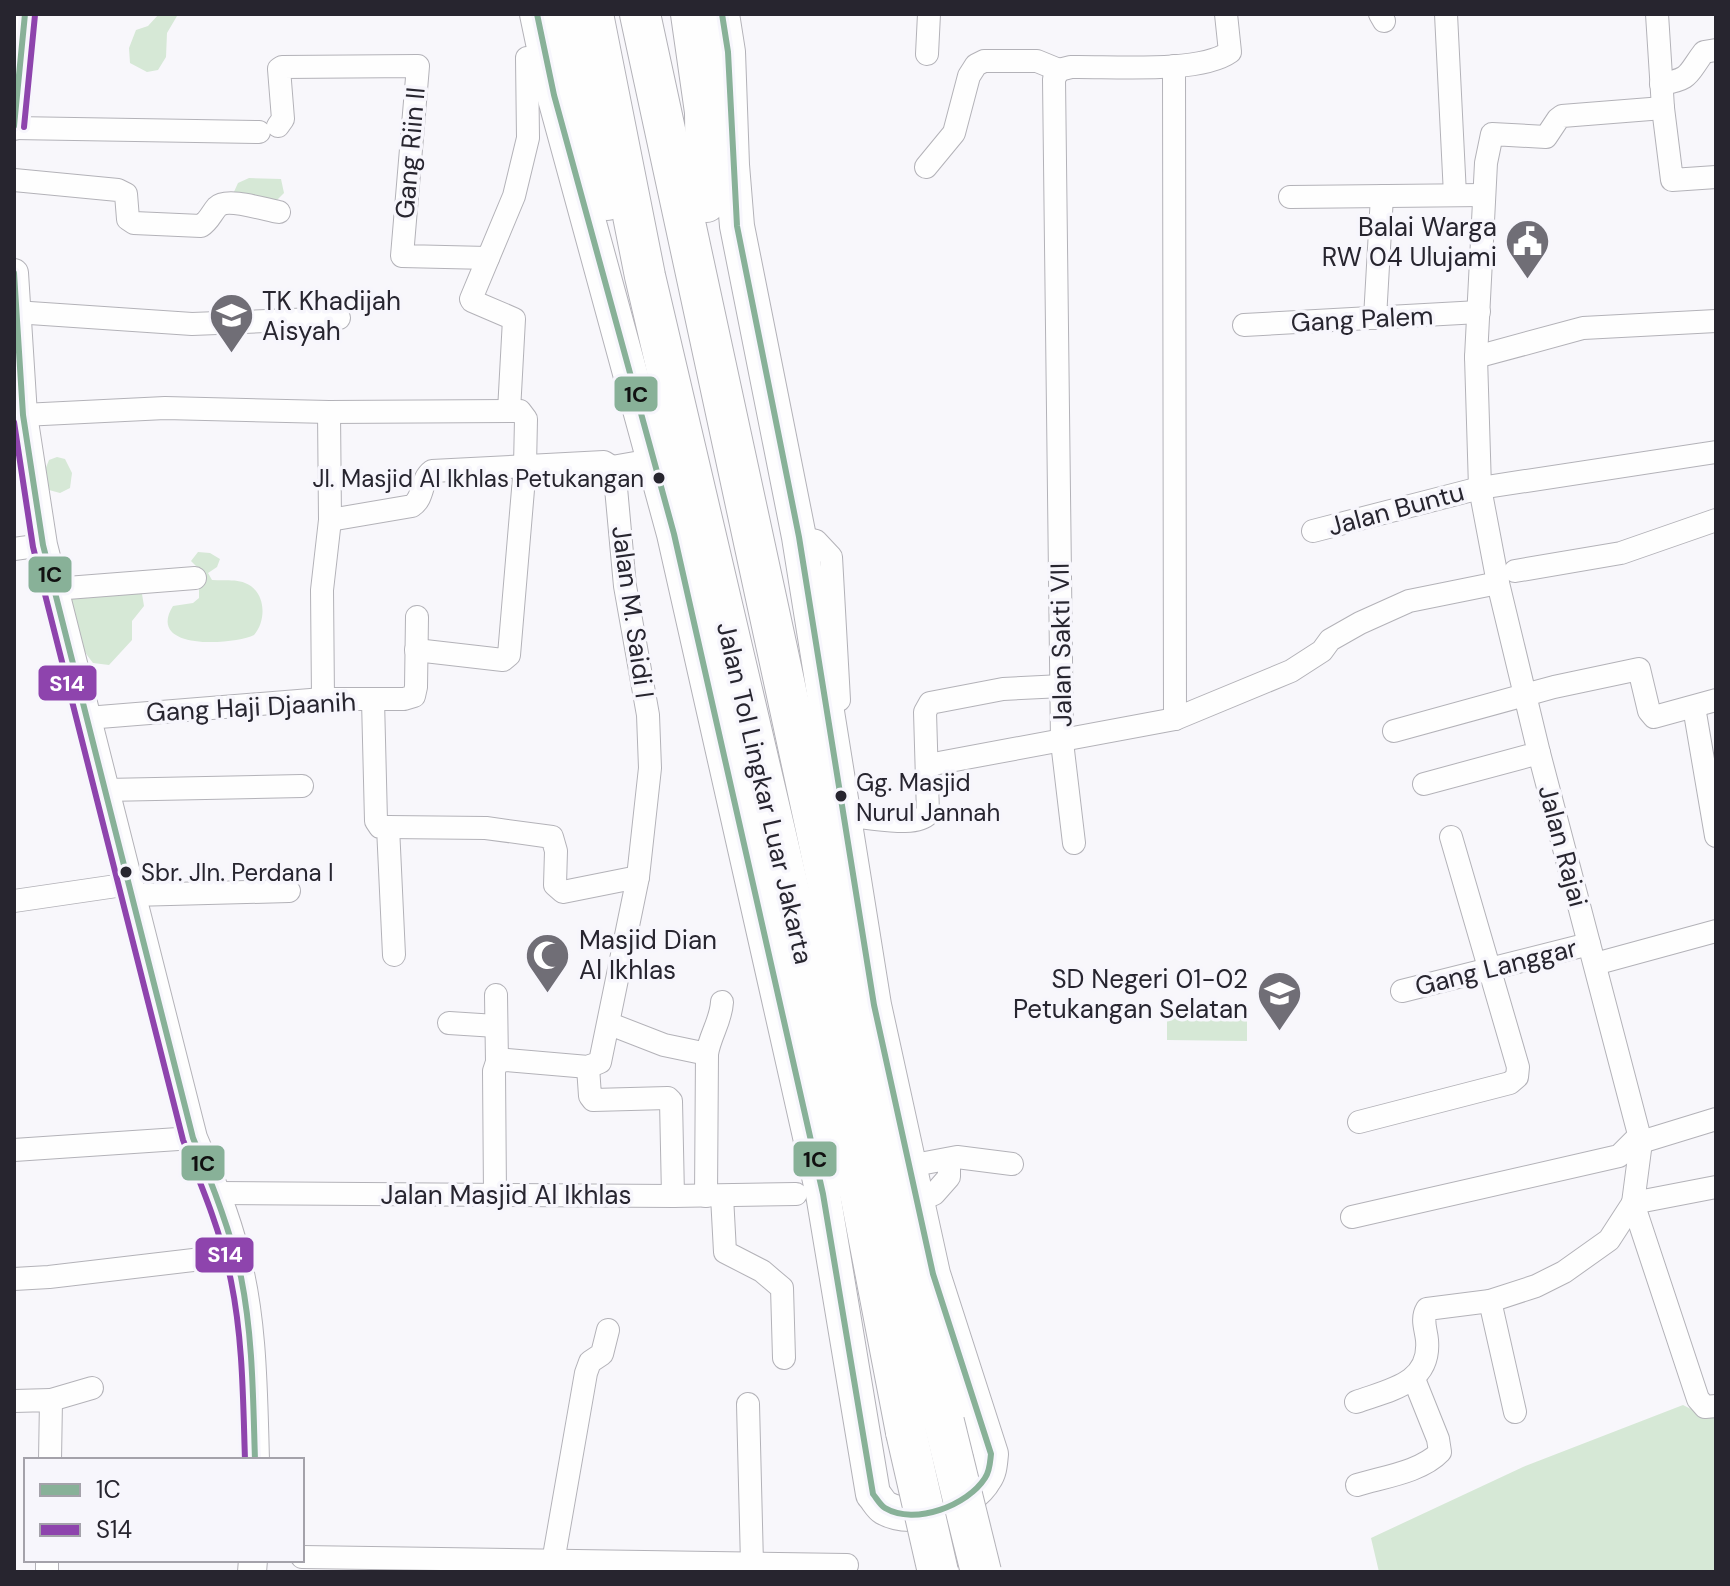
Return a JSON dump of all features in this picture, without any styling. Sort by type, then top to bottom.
[{"type":"highway","points":[[556,14],[619,238],[632,265],[645,276]]},
{"type":"highway","name":"Jalan Tol Lingkar Luar Jakarta","points":[[593,14],[645,276],[861,1198],[906,1432],[938,1572]]},
{"type":"highway","name":"Jalan Tol Lingkar Luar Jakarta","points":[[640,14],[829,818],[944,1422],[981,1572]]},
{"type":"highway","points":[[666,14],[822,762],[829,818]]},
{"type":"highway","points":[[691,14],[705,112],[706,202]]},
{"type":"main road","points":[[537,14],[554,95],[677,549],[823,1194],[873,1494],[883,1507],[898,1512],[929,1513],[951,1506],[979,1488],[986,1478],[991,1454],[933,1274],[829,818],[832,738],[799,537],[737,226],[728,52],[722,14]]},
{"type":"street","points":[[14,127],[25,14]]},
{"type":"street","points":[[927,54],[929,14]]},
{"type":"street","points":[[926,167],[954,133],[969,76],[976,65],[984,61],[1037,61],[1059,70],[1071,67],[1174,66],[1221,59],[1230,52],[1226,14]]},
{"type":"street","points":[[1446,14],[1455,195]]},
{"type":"street","points":[[1657,14],[1663,108],[1672,180],[1716,177]]},
{"type":"street","points":[[1661,84],[1685,79],[1704,52],[1716,50]]},
{"type":"street","points":[[509,411],[514,319],[471,299],[514,196],[528,138],[527,58]]},
{"type":"street","name":"Gang Riin II","points":[[14,127],[268,129],[283,119],[279,69],[286,65],[418,66],[402,256],[488,258]]},
{"type":"street","points":[[1174,66],[1175,719]]},
{"type":"street","name":"Jalan Sakti VII","points":[[1059,70],[1054,79],[1062,742],[1175,719],[1307,660],[1324,649],[1330,640],[1409,601],[1621,553],[1716,520]]},
{"type":"street","name":"Jalan Rajai","points":[[1633,1203],[1639,1140],[1539,753],[1525,695],[1507,577],[1480,488],[1476,357],[1484,195],[1492,134],[1546,137],[1560,117],[1663,108]]},
{"type":"street","points":[[14,180],[118,190],[126,194],[128,219],[134,223],[204,225],[218,205],[228,202],[279,212]]},
{"type":"street","points":[[1290,197],[1484,195]]},
{"type":"street","points":[[1375,318],[1382,196]]},
{"type":"street","points":[[14,273],[23,415],[20,448],[193,1138],[216,1193],[236,1255],[250,1347],[255,1458]]},
{"type":"street","points":[[15,305],[192,324],[339,318]]},
{"type":"street","name":"Gang Palem","points":[[1244,325],[1479,312]]},
{"type":"street","points":[[1476,357],[1583,328],[1716,321]]},
{"type":"street","points":[[23,415],[165,408],[329,412],[520,411],[526,419],[525,466],[509,655],[503,660],[416,650],[417,617]]},
{"type":"street","points":[[323,699],[322,590],[330,520],[329,412]]},
{"type":"street","points":[[1480,488],[1714,457]]},
{"type":"street","points":[[330,520],[412,506],[419,501],[427,475],[432,471],[604,462],[612,467],[652,460]]},
{"type":"street","name":"Jalan M. Saidi I","points":[[588,1067],[600,1062],[610,1024],[638,877],[650,768],[648,715],[625,586],[612,467]]},
{"type":"street","name":"Jalan Buntu","points":[[1313,531],[1480,488]]},
{"type":"street","points":[[14,549],[43,545]]},
{"type":"street","points":[[54,589],[195,578]]},
{"type":"street","name":"Gang Haji Djaanih","points":[[87,718],[323,699],[404,699],[414,696],[416,650]]},
{"type":"street","points":[[1394,731],[1525,695],[1639,669],[1651,715],[1663,716],[1716,700]]},
{"type":"street","points":[[829,818],[863,815],[891,821],[924,819],[928,814],[925,712],[930,703],[1003,689],[1062,686]]},
{"type":"street","points":[[373,700],[376,821],[380,827],[486,828],[552,837],[556,851],[555,885],[563,892],[638,877]]},
{"type":"street","points":[[1694,707],[1716,836]]},
{"type":"street","points":[[928,765],[1062,742],[1074,843]]},
{"type":"street","points":[[1424,784],[1539,753]]},
{"type":"street","points":[[105,790],[302,786]]},
{"type":"street","points":[[388,827],[394,955]]},
{"type":"street","points":[[1359,1122],[1510,1083],[1517,1077],[1518,1067],[1451,837]]},
{"type":"street","points":[[14,901],[131,890],[289,891]]},
{"type":"street","name":"Gang Langgar","points":[[1402,991],[1490,970],[1714,937]]},
{"type":"street","points":[[495,1195],[496,995]]},
{"type":"street","points":[[722,1002],[722,1013],[710,1035],[707,1054],[714,1196],[725,1252],[762,1271],[782,1288],[784,1358]]},
{"type":"street","points":[[449,1023],[496,1026]]},
{"type":"street","points":[[610,1024],[664,1045],[707,1054]]},
{"type":"street","points":[[497,1062],[507,1060],[588,1067],[593,1100],[668,1098],[671,1101],[673,1196]]},
{"type":"street","points":[[1352,1217],[1619,1156],[1639,1140],[1716,1119]]},
{"type":"street","points":[[14,1150],[193,1138]]},
{"type":"street","points":[[909,1166],[957,1157],[1012,1164]]},
{"type":"street","points":[[917,1201],[934,1194],[949,1177],[949,1159]]},
{"type":"street","points":[[1356,1402],[1414,1379],[1428,1355],[1424,1318],[1427,1309],[1490,1301],[1536,1286],[1586,1258],[1609,1240],[1633,1203],[1716,1187]]},
{"type":"street","name":"Jalan Masjid Al Ikhlas","points":[[216,1193],[796,1194]]},
{"type":"street","points":[[1633,1203],[1698,1399],[1705,1407],[1716,1406]]},
{"type":"street","points":[[14,1279],[236,1255]]},
{"type":"street","points":[[1490,1301],[1515,1412]]},
{"type":"street","points":[[553,1562],[586,1373],[590,1362],[602,1354],[608,1330]]},
{"type":"street","points":[[1357,1485],[1429,1461],[1440,1452],[1438,1439],[1414,1379]]},
{"type":"street","points":[[14,1401],[51,1400],[92,1388]]},
{"type":"street","points":[[50,1458],[51,1400]]},
{"type":"street","points":[[748,1404],[752,1564]]},
{"type":"street","points":[[304,1557],[847,1565]]},
{"type":"green space","points":[[159,14],[177,16],[167,33],[166,57],[158,70],[147,72],[130,63],[129,48],[136,30],[148,26]]},
{"type":"green space","points":[[249,178],[281,179],[284,193],[276,201],[233,194],[238,183]]},
{"type":"green space","points":[[57,457],[65,459],[72,473],[70,488],[60,493],[49,490],[45,470],[49,460]]},
{"type":"green space","points":[[198,552],[210,553],[220,559],[217,567],[208,573],[212,580],[241,582],[257,592],[262,614],[254,635],[212,642],[181,638],[171,631],[168,621],[173,606],[193,603],[199,598],[199,569],[191,561]]},
{"type":"green space","points":[[136,590],[142,594],[144,606],[132,621],[132,640],[109,665],[93,663],[75,631],[71,596]]},
{"type":"green space","points":[[1167,1004],[1247,1004],[1247,1041],[1167,1040]]},
{"type":"green space","points":[[1683,1405],[1703,1415],[1716,1415],[1716,1572],[1379,1572],[1371,1538],[1523,1467]]},
{"type":"transit line","name":"1C","points":[[14,126],[25,14]]},
{"type":"transit line","name":"1C","points":[[537,14],[554,95],[674,534],[823,1194],[873,1494],[883,1507],[897,1513],[925,1514],[954,1504],[977,1488],[988,1472],[991,1454],[933,1274],[874,1005],[799,537],[737,226],[728,52],[722,14]]},
{"type":"transit line","name":"S14","points":[[24,127],[35,15]]},
{"type":"transit line","name":"1C","points":[[14,273],[23,415],[43,545],[193,1138],[220,1206],[241,1277],[250,1345],[255,1458]]},
{"type":"transit line","name":"S14","points":[[14,422],[33,547],[183,1140],[227,1263],[240,1348],[245,1458]]},
{"type":"place","name":"Balai Warga RW 04 Ulujami","points":[[1528,281]]},
{"type":"place","name":"TK Khadijah Aisyah","points":[[231,355]]},
{"type":"place","name":"Jl. Masjid Al Ikhlas Petukangan","points":[[659,478]]},
{"type":"place","name":"Gg. Masjid Nurul Jannah","points":[[841,796]]},
{"type":"place","name":"Sbr. Jln. Perdana I","points":[[126,872]]},
{"type":"place","name":"Masjid Dian Al Ikhlas","points":[[548,994]]},
{"type":"place","name":"SD Negeri 01-02 Petukangan Selatan","points":[[1279,1033]]}]
